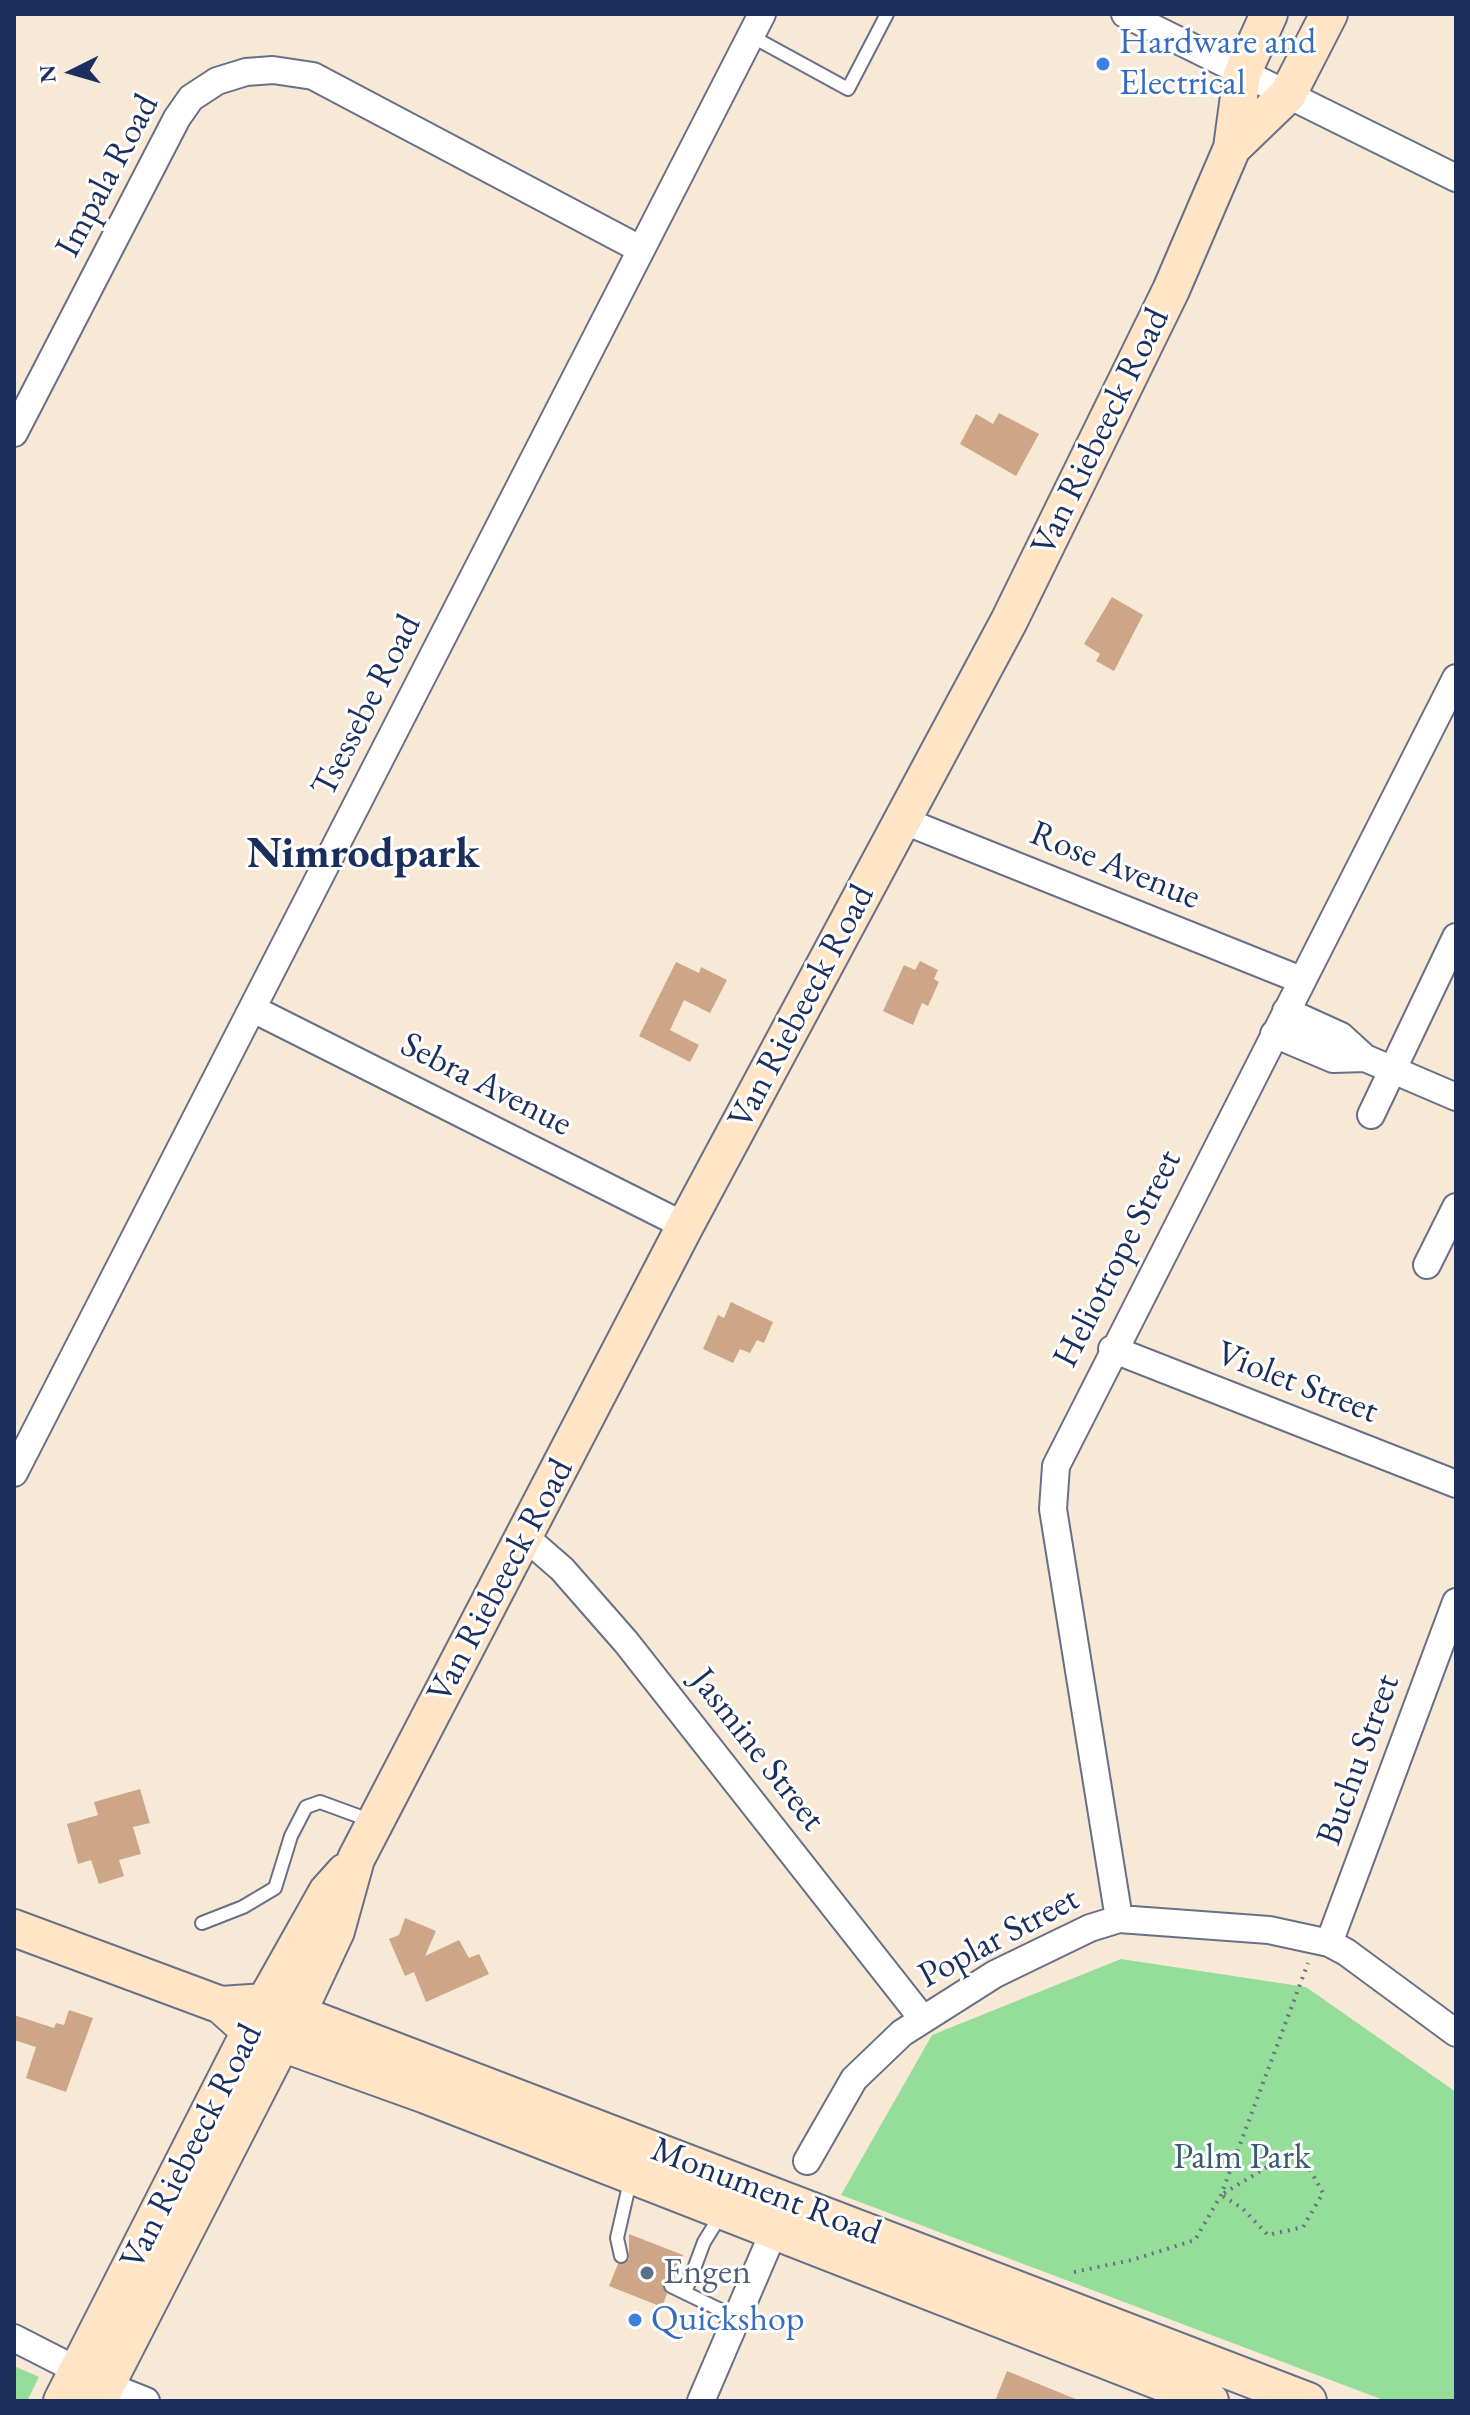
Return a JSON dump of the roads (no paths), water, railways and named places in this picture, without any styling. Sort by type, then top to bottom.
[{"type":"street","points":[[1125,14],[1456,178]]},
{"type":"street","name":"Van Riebeeck Road","points":[[86,2390],[273,2022],[336,1931],[356,1859],[685,1226],[1009,621],[1171,290],[1232,148],[1242,74],[1269,14]]},
{"type":"street","name":"Van Riebeeck Road","points":[[1232,148],[1288,94],[1329,14]]},
{"type":"street","name":"Tsessebe Road","points":[[14,1473],[757,25]]},
{"type":"street","name":"Impala Road","points":[[14,433],[177,118],[191,98],[217,81],[246,72],[273,70],[313,76],[640,249]]},
{"type":"street","name":"Heliotrope Street","points":[[1119,1919],[1052,1487],[1062,1451],[1112,1349],[1456,678]]},
{"type":"street","name":"Rose Avenue","points":[[902,820],[1301,980]]},
{"type":"street","points":[[1371,1115],[1456,937]]},
{"type":"street","name":"Sebra Avenue","points":[[253,1009],[685,1226]]},
{"type":"street","points":[[1280,1022],[1341,1036],[1365,1058],[1456,1097]]},
{"type":"street","points":[[1427,1265],[1456,1207]]},
{"type":"street","name":"Violet Street","points":[[1112,1349],[1456,1484]]},
{"type":"street","name":"Jasmine Street","points":[[524,1536],[562,1569],[626,1642],[922,2018]]},
{"type":"street","name":"Buchu Street","points":[[1322,1942],[1456,1602]]},
{"type":"street","name":"Poplar Street","points":[[807,2161],[854,2079],[884,2047],[922,2018],[995,1974],[1090,1928],[1119,1919],[1269,1930],[1322,1942],[1346,1952],[1456,2033]]},
{"type":"street","name":"Monument Road","points":[[14,1928],[273,2022],[781,2216],[1210,2401]]},
{"type":"street","name":"Monument Road","points":[[273,2022],[631,2176],[723,2212],[781,2216]]},
{"type":"street","points":[[701,2401],[781,2216]]},
{"type":"street","points":[[14,2338],[86,2390],[146,2401]]},
{"type":"street","name":"Monument Road","points":[[1154,2376],[1308,2401]]},
{"type":"lane","points":[[757,25],[848,89],[887,14]]},
{"type":"lane","points":[[202,1923],[243,1907],[275,1888],[291,1836],[306,1807],[320,1802],[375,1823]]},
{"type":"lane","points":[[621,2256],[617,2238],[631,2176]]},
{"type":"lane","points":[[685,2293],[704,2242],[723,2212]]},
{"type":"lane","points":[[671,2286],[737,2318]]},
{"type":"place","name":"Hardware and Electrical","points":[[1103,64]]},
{"type":"place","name":"Engen","points":[[647,2273]]},
{"type":"place","name":"Quickshop","points":[[635,2320]]},
{"type":"district","name":"Nimrodpark","points":[[363,855]]},
{"type":"park label","name":"Palm Park","points":[[1242,2158]]}]
